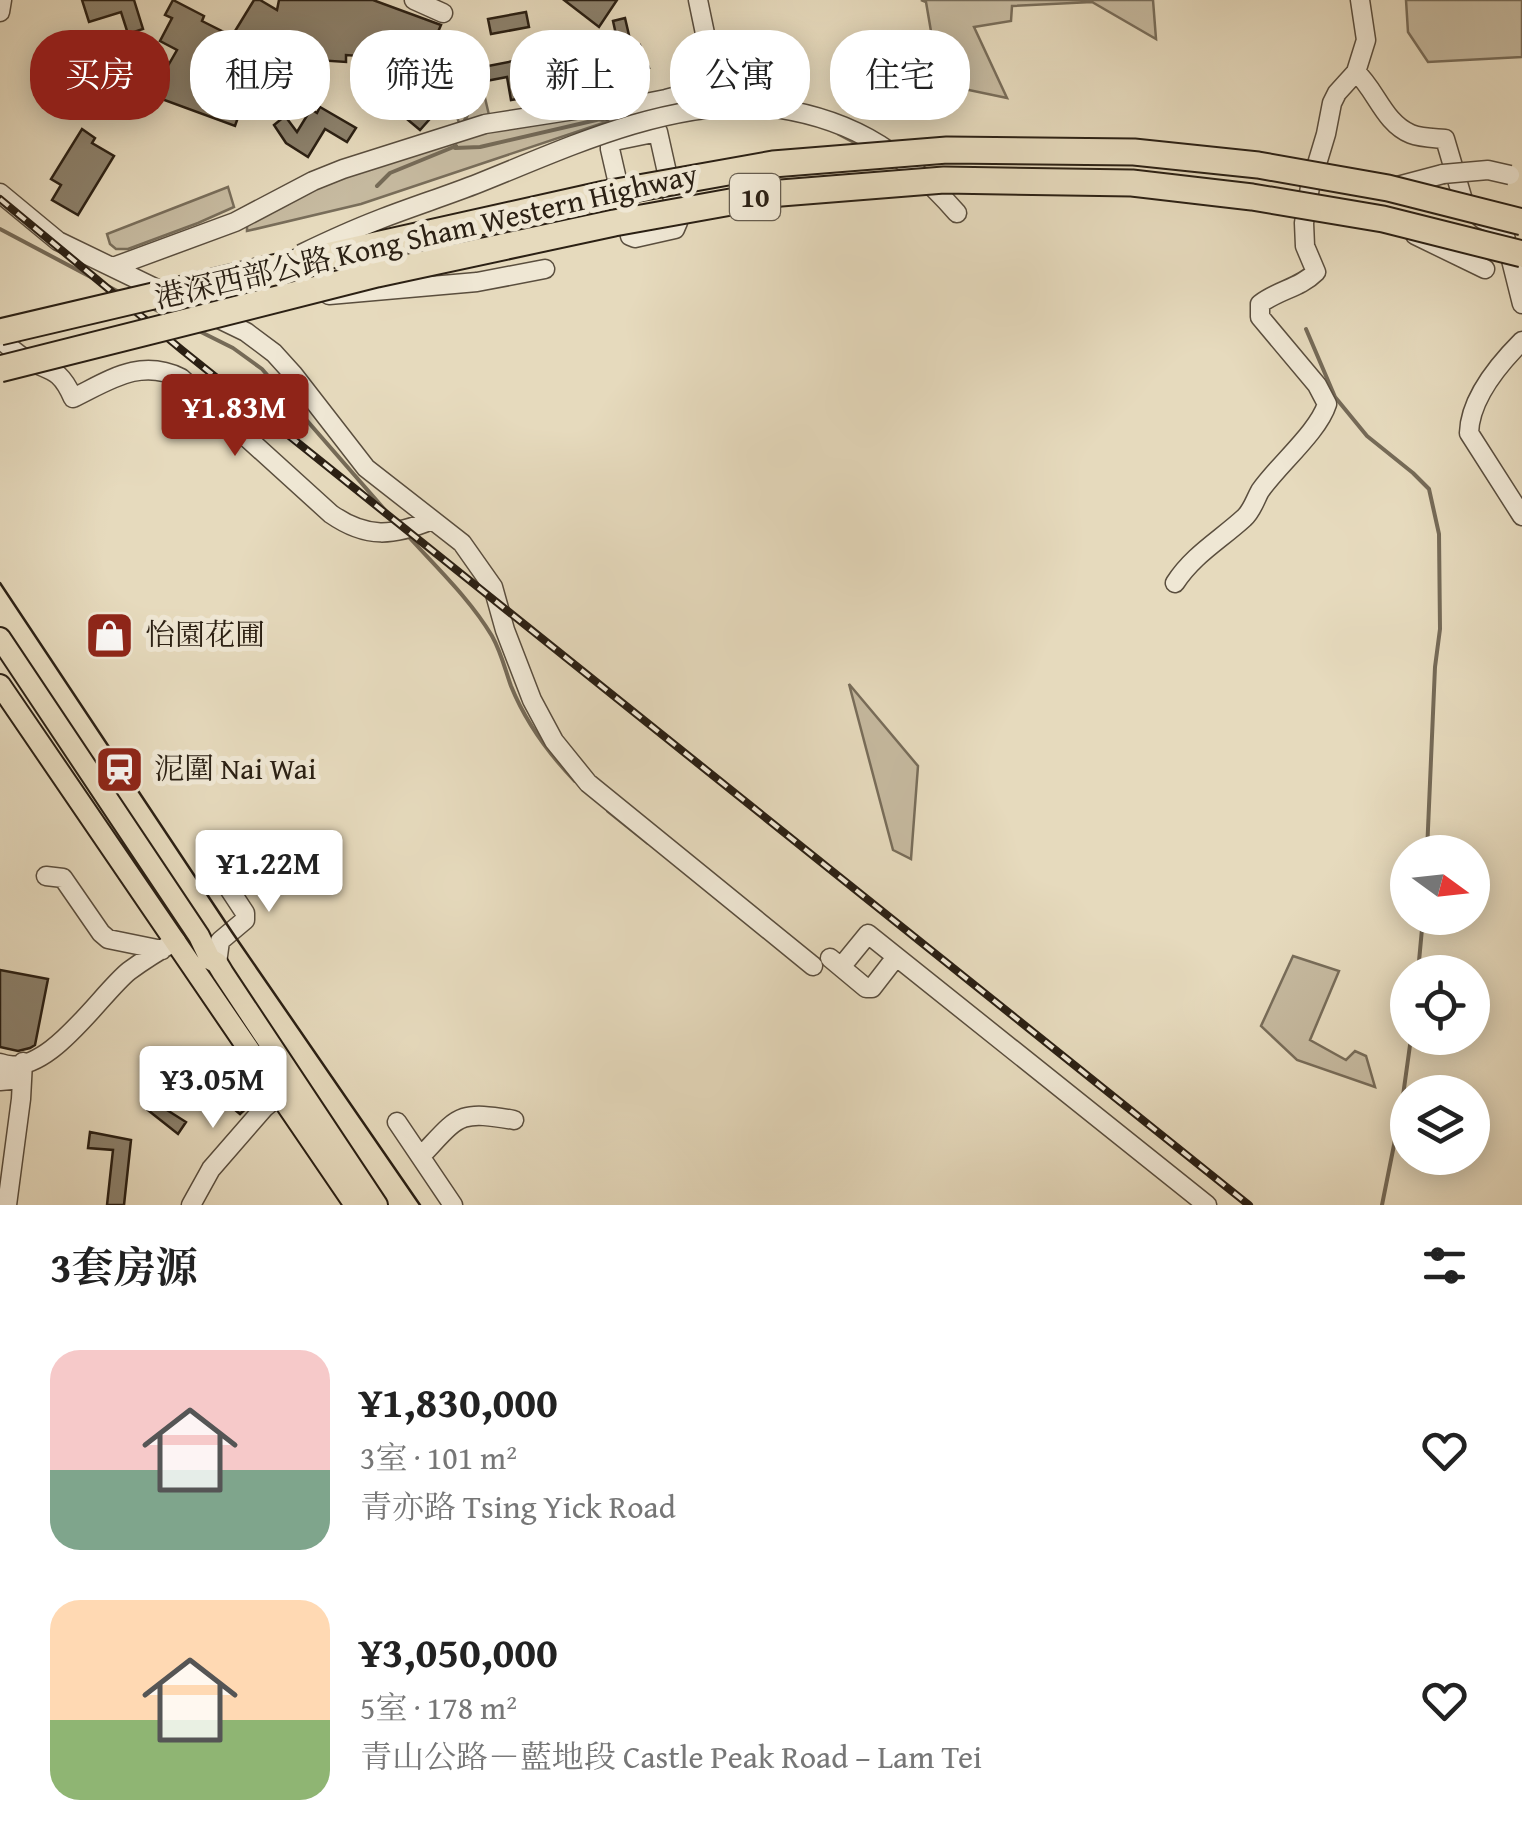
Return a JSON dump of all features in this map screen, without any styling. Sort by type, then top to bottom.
[{"type":"highway","name":"港深西部公路 Kong Sham Western Highway","points":[[0,336],[520,212],[772,164],[947,150],[1134,152],[1258,166],[1388,188],[1522,222]]},
{"type":"highway","name":"港深西部公路 Kong Sham Western Highway","points":[[0,369],[377,274],[577,230],[781,193],[944,180],[1132,183],[1252,197],[1383,219],[1522,254]]},
{"type":"main road","points":[[0,638],[209,939],[204,950],[217,964],[355,1205]]},
{"type":"main road","points":[[0,685],[169,945],[287,1087],[377,1205]]},
{"type":"street","points":[[0,12],[2,0]]},
{"type":"street","points":[[414,0],[443,13]]},
{"type":"street","points":[[650,103],[722,84],[723,76],[708,48],[698,0]]},
{"type":"street","points":[[1175,582],[1205,549],[1249,514],[1268,479],[1322,418],[1326,408],[1317,385],[1260,317],[1260,304],[1273,294],[1306,282],[1316,272],[1305,246],[1304,223],[1332,103],[1356,72],[1366,40],[1360,0]]},
{"type":"street","points":[[1356,72],[1398,125],[1410,134],[1445,140],[1462,200],[1482,219],[1503,228],[1522,304]]},
{"type":"street","points":[[264,270],[376,220],[603,134],[687,111],[734,106],[812,115],[862,133],[909,164],[957,213]]},
{"type":"street","points":[[114,267],[235,222],[343,169],[485,124],[510,120]]},
{"type":"street","points":[[643,120],[651,122],[658,132],[678,222],[675,229],[634,238],[630,236],[610,144],[658,132]]},
{"type":"street","points":[[1388,188],[1443,174],[1488,170],[1510,175]]},
{"type":"street","points":[[0,193],[58,241],[246,332],[274,353],[366,468],[462,544],[492,586],[532,700],[554,741],[588,783],[828,964],[866,988],[872,988],[896,957]]},
{"type":"street","points":[[1383,219],[1485,268]]},
{"type":"street","points":[[274,300],[477,282],[545,270]]},
{"type":"street","points":[[0,336],[24,357],[63,377],[73,398],[142,369],[163,369],[181,378],[349,526],[387,534],[432,520]]},
{"type":"street","points":[[1522,341],[1494,368],[1469,421],[1469,433],[1522,516]]},
{"type":"street","points":[[209,939],[245,920],[220,875]]},
{"type":"street","points":[[46,876],[63,878],[108,939],[169,945]]},
{"type":"street","points":[[828,964],[868,934],[1207,1205]]},
{"type":"street","points":[[0,1081],[23,1070],[66,1038],[127,972],[169,945]]},
{"type":"street","points":[[0,1063],[23,1070]]},
{"type":"street","points":[[7,1205],[23,1070]]},
{"type":"street","points":[[191,1205],[211,1169],[287,1087]]},
{"type":"street","points":[[421,1156],[459,1118],[481,1114],[514,1120]]},
{"type":"street","points":[[397,1122],[454,1205]]},
{"type":"shaded area","points":[[921,0],[1153,0],[1156,39],[1092,2],[1012,6],[1011,21],[974,27],[1007,98],[970,90],[970,30],[931,30],[926,2]]},
{"type":"shaded area","points":[[1406,0],[1522,0],[1522,57],[1428,62],[1408,32]]},
{"type":"shaded area","points":[[541,120],[606,122],[361,204],[247,231],[247,225],[315,187],[473,133]]},
{"type":"shaded area","points":[[228,187],[234,207],[128,249],[116,249],[110,244],[107,234]]},
{"type":"shaded area","points":[[849,684],[918,766],[911,859],[893,850]]},
{"type":"shaded area","points":[[1293,956],[1339,971],[1310,1040],[1346,1060],[1355,1051],[1366,1056],[1375,1087],[1297,1060],[1261,1026]]},
{"type":"building","points":[[82,0],[134,0],[143,29],[127,30],[121,12],[89,22]]},
{"type":"building","points":[[173,0],[204,16],[202,21],[220,30],[190,30],[190,109],[170,102],[170,62],[177,50],[170,46],[170,30],[166,30],[172,18],[165,15]]},
{"type":"building","points":[[254,0],[277,10],[279,0],[373,0],[441,25],[439,30],[350,30],[350,55],[346,55],[346,62],[330,61],[330,30],[236,30]]},
{"type":"building","points":[[564,0],[617,0],[599,27]]},
{"type":"building","points":[[526,12],[529,27],[491,34],[488,19]]},
{"type":"building","points":[[625,18],[628,30],[615,30],[613,21]]},
{"type":"building","points":[[510,62],[510,94],[507,77],[490,80],[490,66]]},
{"type":"building","points":[[330,113],[356,128],[347,142],[325,129],[308,157],[286,143],[274,125],[288,120],[297,132],[304,120],[330,120]]},
{"type":"building","points":[[408,120],[429,120],[420,130]]},
{"type":"building","points":[[82,129],[95,138],[92,143],[114,156],[78,215],[52,200],[61,185],[51,179]]},
{"type":"building","points":[[0,970],[48,979],[35,1045],[30,1048],[18,1051],[0,1047]]},
{"type":"building","points":[[238,1078],[254,1101],[240,1114],[216,1094]]},
{"type":"building","points":[[153,1096],[186,1122],[178,1134],[144,1107]]},
{"type":"building","points":[[90,1132],[131,1140],[124,1205],[107,1205],[113,1150],[88,1148]]},
{"type":"waterway","points":[[455,148],[480,147],[596,120]]},
{"type":"waterway","points":[[839,134],[862,144]]},
{"type":"waterway","points":[[377,186],[390,173],[456,146]]},
{"type":"waterway","points":[[0,229],[119,292]]},
{"type":"waterway","points":[[150,307],[168,316]]},
{"type":"waterway","points":[[195,329],[233,348],[262,369],[398,525]]},
{"type":"waterway","points":[[1306,329],[1335,397],[1367,436],[1429,489],[1439,534],[1440,629],[1428,835]]},
{"type":"waterway","points":[[408,536],[483,622],[524,713],[575,781]]},
{"type":"waterway","points":[[608,811],[648,843]]},
{"type":"waterway","points":[[1420,955],[1421,935]]},
{"type":"waterway","points":[[1382,1205],[1409,1055]]},
{"type":"tram line","points":[[0,583],[232,932],[420,1205]]},
{"type":"railway","points":[[0,199],[182,350],[1249,1205]]},
{"type":"place","name":"怡園花圃","points":[[110,635]]},
{"type":"place","name":"泥圍 Nai Wai","points":[[119,769]]}]
